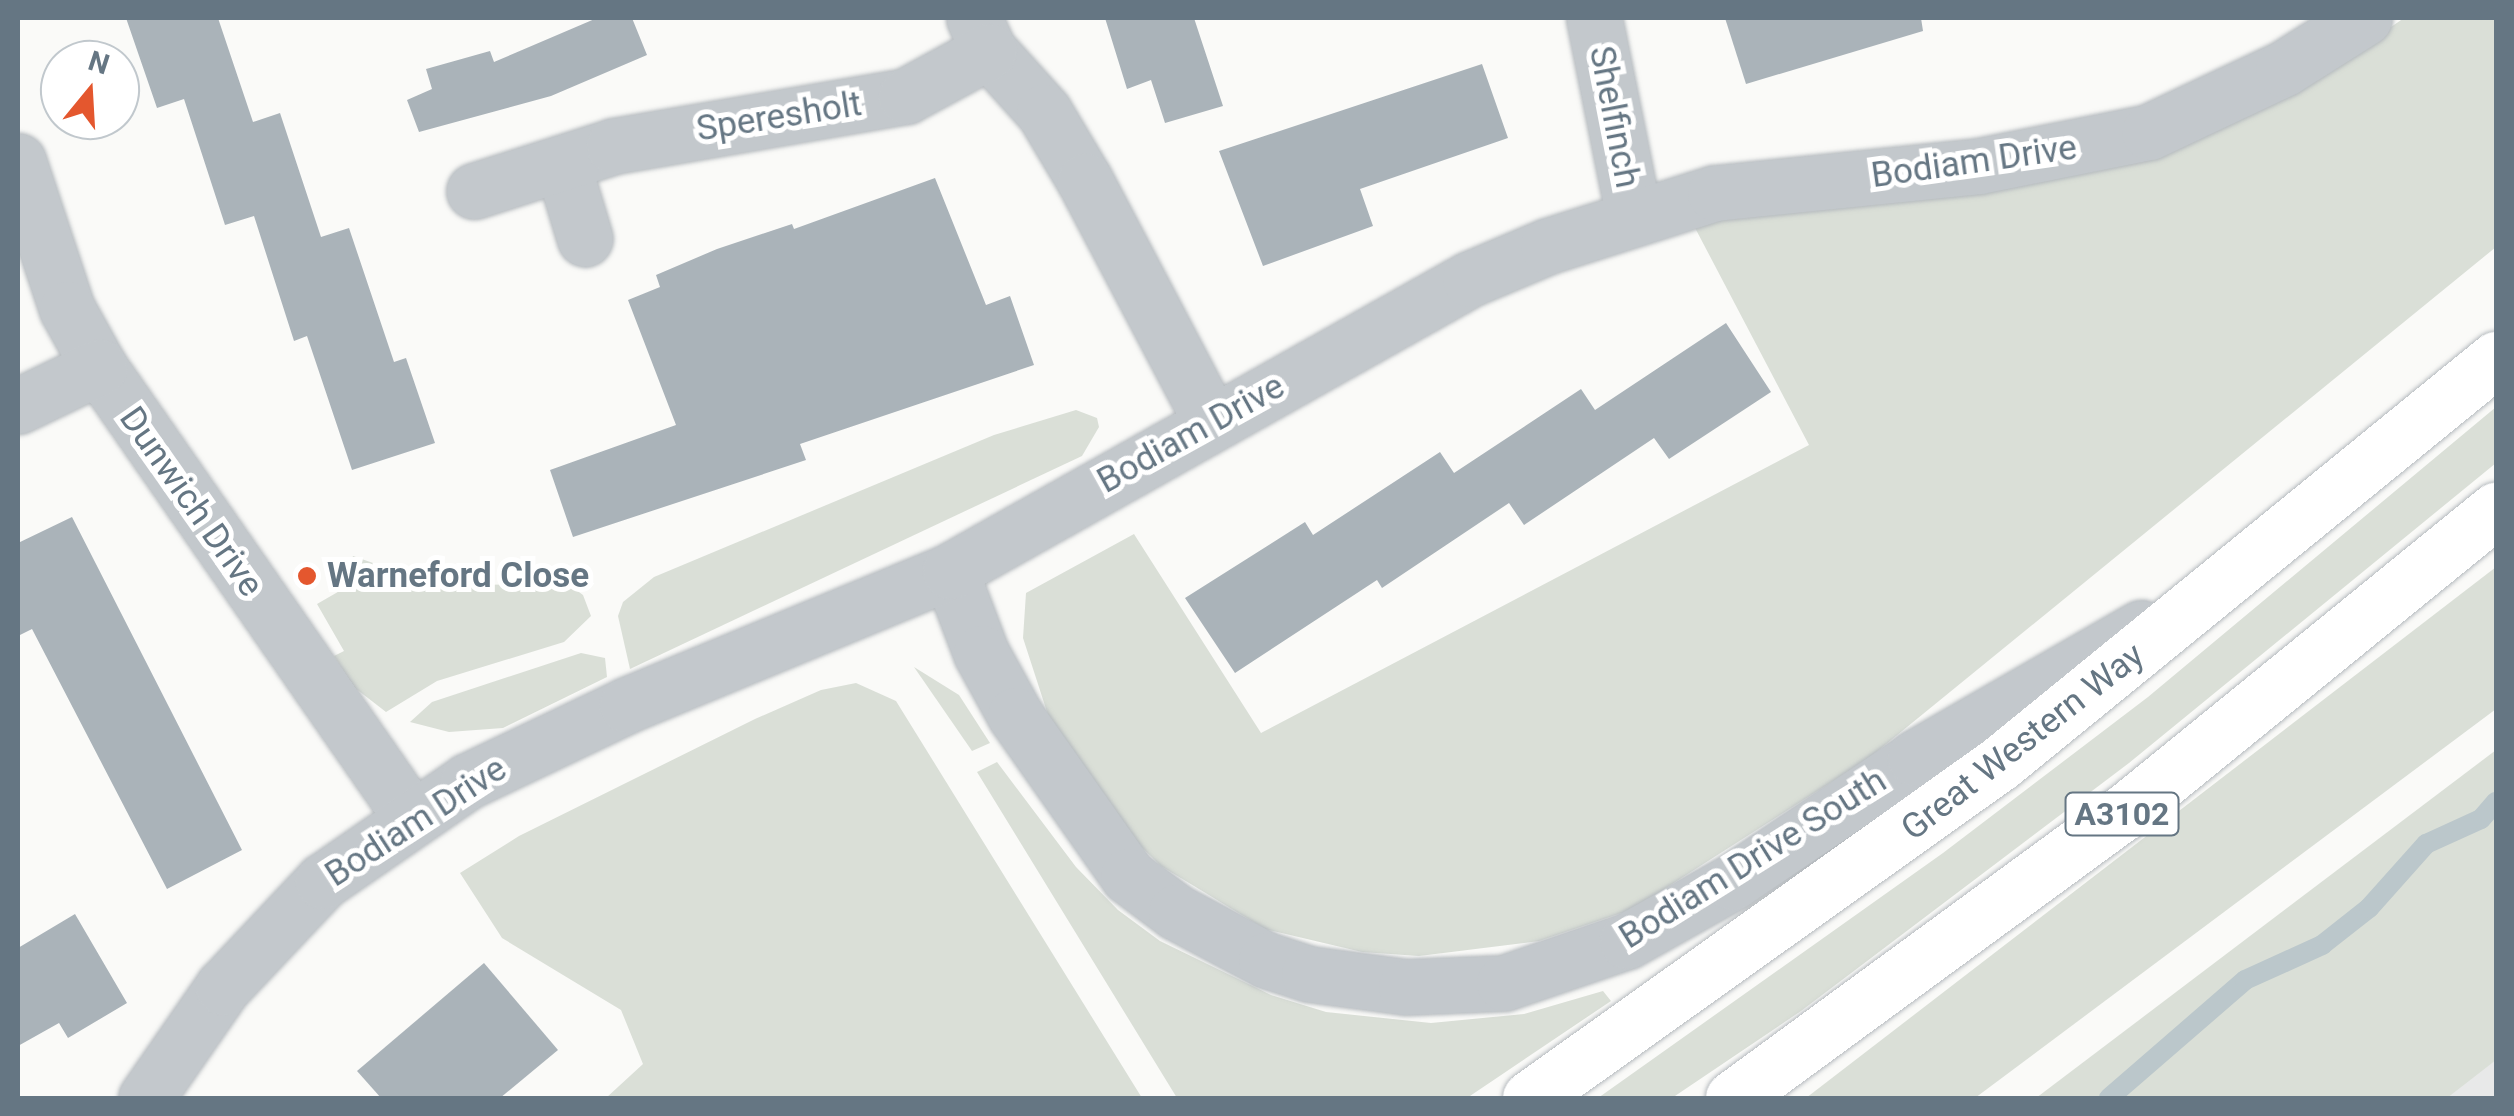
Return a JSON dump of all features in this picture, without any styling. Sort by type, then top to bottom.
[{"type":"main road","name":"Great Western Way","points":[[1530,1098],[1896,841],[2235,574],[2496,359]]},
{"type":"main road","name":"A3102","points":[[1733,1098],[2061,860],[2496,510]]},
{"type":"street","name":"Shelfinch","points":[[1594,18],[1634,217]]},
{"type":"street","name":"Bodiam Drive","points":[[146,1098],[223,987],[323,880],[468,781],[627,705],[950,571],[1211,421],[1470,280],[1634,217],[1714,193],[1979,166],[2149,132],[2283,69],[2364,18]]},
{"type":"street","name":"Speresholt","points":[[474,191],[668,134],[811,117],[906,96],[982,34],[1044,112],[1211,421]]},
{"type":"street","name":"Dunwich Drive","points":[[18,161],[60,293],[99,367],[412,818]]},
{"type":"street","points":[[562,164],[585,239]]},
{"type":"street","points":[[18,406],[99,367]]},
{"type":"street","name":"Bodiam Drive South","points":[[950,571],[982,654],[1015,715],[1128,876],[1176,912],[1266,960],[1310,974],[1406,988],[1504,983],[1627,940],[1732,882],[1915,758],[2235,574]]},
{"type":"shaded area","points":[[2404,18],[2496,18],[2496,247],[1869,758],[1633,909],[1539,941],[1419,956],[1362,952],[1265,929],[1161,866],[1123,829],[1050,721],[1023,638],[1026,593],[1134,534],[1261,733],[1809,445],[1693,224],[2349,56]]},
{"type":"shaded area","points":[[2496,407],[2496,463],[2129,763],[1801,1011],[1672,1098],[1598,1098],[1943,853],[2148,697]]},
{"type":"shaded area","points":[[1076,410],[1097,418],[1099,427],[1082,456],[630,669],[618,616],[623,602],[654,577],[994,435]]},
{"type":"shaded area","points":[[353,556],[419,579],[460,585],[568,584],[583,595],[591,616],[564,642],[437,681],[386,712],[355,688],[334,656],[344,651],[317,604],[343,589]]},
{"type":"shaded area","points":[[2496,567],[2496,709],[1975,1098],[1806,1098]]},
{"type":"shaded area","points":[[581,653],[605,658],[607,677],[503,728],[449,732],[410,722],[432,702]]},
{"type":"shaded area","points":[[914,667],[959,695],[990,743],[972,751]]},
{"type":"shaded area","points":[[856,683],[896,701],[1142,1098],[606,1098],[643,1064],[621,1010],[502,938],[460,873],[519,836],[755,719],[821,690]]},
{"type":"shaded area","points":[[2496,750],[2496,1060],[2447,1098],[2036,1098]]},
{"type":"shaded area","points":[[997,762],[1076,867],[1118,910],[1160,941],[1271,995],[1326,1012],[1431,1023],[1524,1014],[1603,991],[1611,1001],[1467,1098],[1177,1098],[977,772]]},
{"type":"shaded area","points":[[2496,1060],[2496,1098],[2447,1098],[2445,1094]]},
{"type":"building","points":[[126,18],[218,18],[253,122],[280,113],[321,237],[349,228],[394,362],[406,358],[435,443],[352,470],[307,336],[294,341],[254,216],[225,225],[184,99],[157,108],[140,59],[140,40],[134,40]]},
{"type":"building","points":[[597,18],[632,18],[647,55],[551,96],[419,132],[407,100],[432,89],[426,69],[490,51],[494,62]]},
{"type":"building","points":[[1105,18],[1194,18],[1223,106],[1165,123],[1151,80],[1127,89]]},
{"type":"building","points":[[1725,18],[1921,18],[1923,31],[1746,84]]},
{"type":"building","points":[[1482,64],[1508,138],[1360,189],[1373,226],[1263,266],[1219,151]]},
{"type":"building","points":[[935,178],[986,305],[1010,296],[1034,365],[800,444],[806,460],[573,537],[550,470],[676,425],[628,300],[660,287],[656,275],[717,249],[792,224],[794,229]]},
{"type":"building","points":[[1726,323],[1771,392],[1669,459],[1654,438],[1524,525],[1509,503],[1382,588],[1377,580],[1235,673],[1185,598],[1305,522],[1313,535],[1440,452],[1454,473],[1581,389],[1595,410]]},
{"type":"building","points":[[72,517],[242,850],[167,889],[32,629],[18,636],[18,543]]},
{"type":"building","points":[[75,914],[127,1003],[68,1038],[59,1023],[18,1046],[18,948]]},
{"type":"building","points":[[484,963],[558,1050],[500,1098],[381,1098],[357,1071]]},
{"type":"waterway","points":[[2109,1098],[2245,980],[2322,945],[2369,908],[2426,844],[2481,819],[2496,802]]},
{"type":"place","name":"Warneford Close","points":[[307,576]]}]
